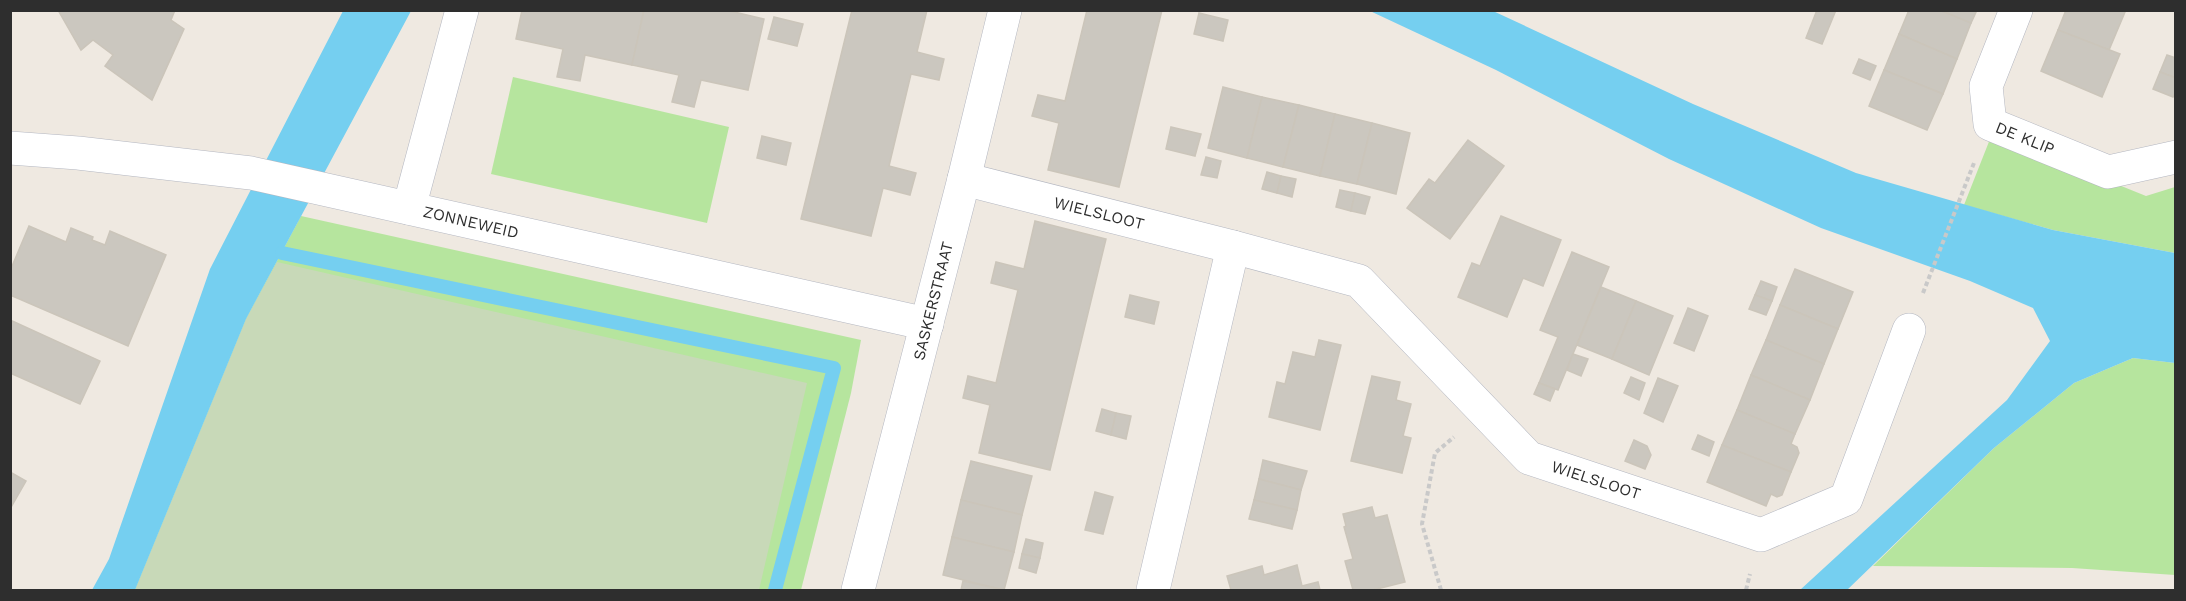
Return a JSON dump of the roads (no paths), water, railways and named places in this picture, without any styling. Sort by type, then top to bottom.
[{"type":"street","points":[[409,208],[462,10]]},
{"type":"street","name":"SASKERSTRAAT","points":[[858,591],[1005,10]]},
{"type":"street","name":"DE KLIP","points":[[2016,10],[1986,86],[1989,124],[2108,172],[2175,157]]},
{"type":"street","name":"ZONNEWEID","points":[[10,148],[78,153],[251,173],[927,324]]},
{"type":"street","name":"WIELSLOOT","points":[[964,179],[1359,281],[1529,458],[1761,535],[1846,499],[1909,330]]},
{"type":"street","points":[[1153,591],[1233,247]]},
{"type":"water","points":[[343,11],[411,11],[246,319],[135,590],[92,590],[109,559],[210,269]]},
{"type":"water","points":[[1370,11],[1493,11],[1693,104],[1856,173],[2053,230],[2175,253],[2175,363],[2133,358],[2074,383],[1994,448],[1847,590],[1800,590],[2007,400],[2050,341],[2033,308],[1970,281],[1821,228],[1669,159],[1496,70]]},
{"type":"waterway","points":[[282,253],[834,368],[775,590]]}]
